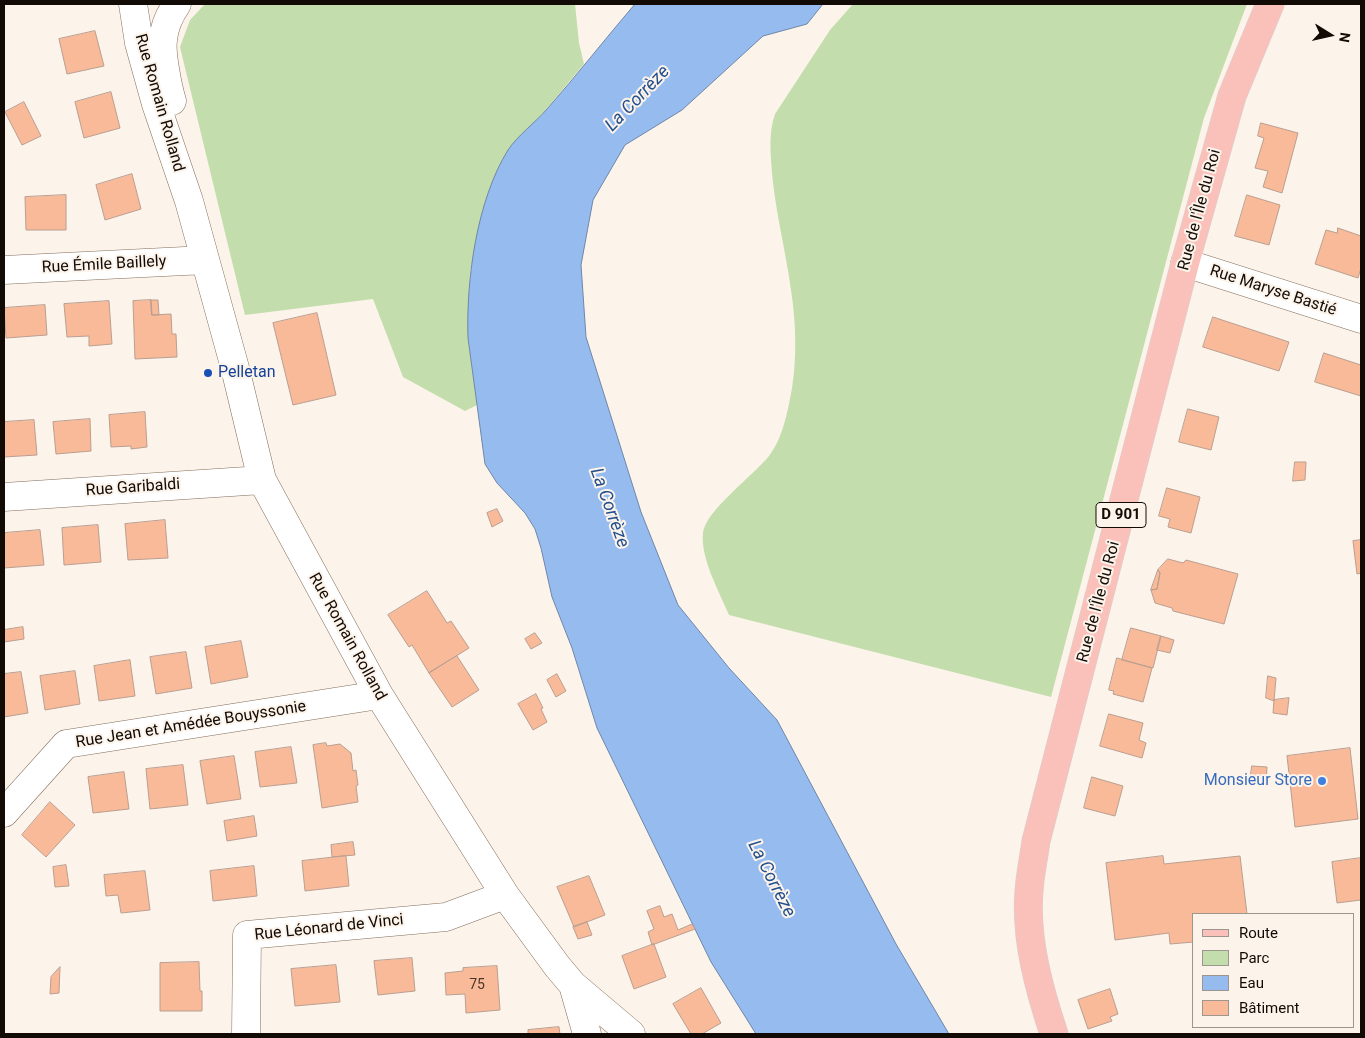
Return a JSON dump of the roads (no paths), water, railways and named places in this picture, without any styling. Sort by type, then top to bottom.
[{"type":"main road","name":"Rue de l'Île du Roi","points":[[1054,1034],[1045,1010],[1031,938],[1028,891],[1036,841],[1186,264],[1232,96],[1270,4]]},
{"type":"street","name":"Rue Romain Rolland","points":[[133,4],[139,43],[205,260],[235,368],[262,480],[379,695],[505,895],[556,966],[573,984],[587,1034]]},
{"type":"street","name":"Rue Romain Rolland","points":[[177,4],[171,13],[163,41],[168,87],[187,166],[188,201]]},
{"type":"street","name":"Rue Émile Baillely","points":[[4,270],[205,260]]},
{"type":"street","name":"Rue Maryse Bastié","points":[[1186,264],[1361,319]]},
{"type":"street","name":"Rue Garibaldi","points":[[4,497],[262,480]]},
{"type":"street","name":"Rue Jean et Amédée Bouyssonie","points":[[4,813],[66,744],[379,695]]},
{"type":"street","name":"Rue Léonard de Vinci","points":[[246,1034],[247,935],[446,917],[505,895]]},
{"type":"street","points":[[573,984],[632,1034]]},
{"type":"water","name":"La Corrèze","points":[[635,4],[823,4],[807,24],[763,36],[682,110],[625,145],[593,200],[581,265],[586,337],[641,512],[678,605],[729,668],[777,720],[896,944],[949,1034],[756,1034],[711,962],[597,728],[572,648],[552,597],[535,529],[525,513],[497,483],[485,464],[468,338],[468,315],[469,291],[476,241],[488,192],[508,150],[547,109]]},
{"type":"place","name":"Pelletan","points":[[208,373]]},
{"type":"place","name":"Monsieur Store","points":[[1322,781]]}]
